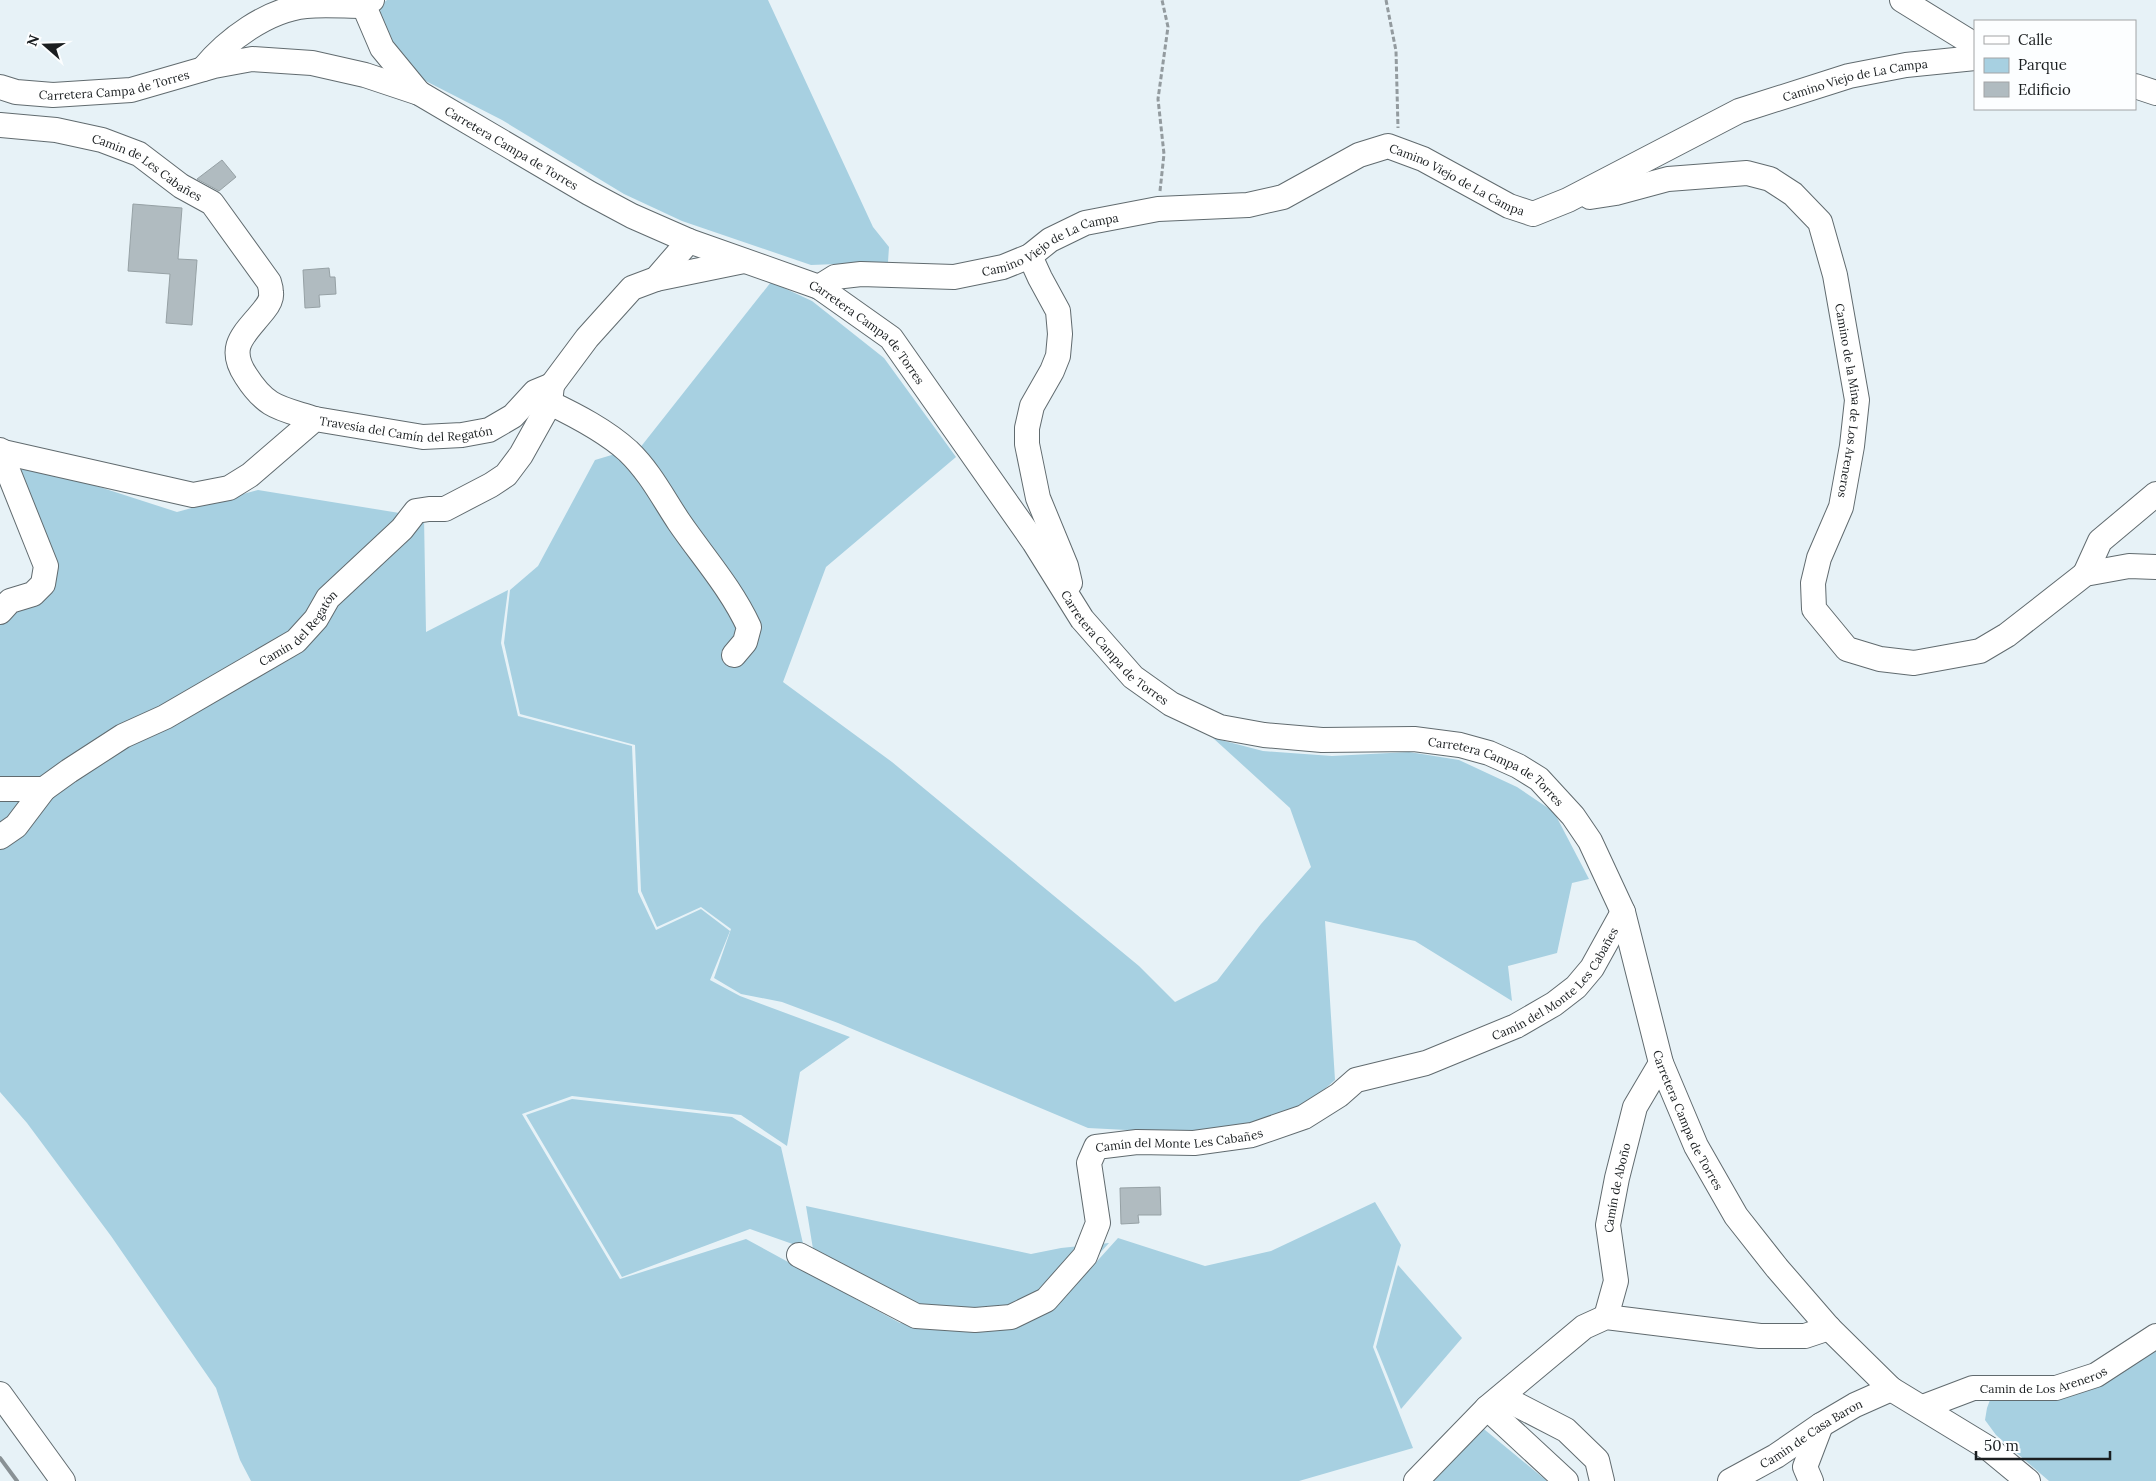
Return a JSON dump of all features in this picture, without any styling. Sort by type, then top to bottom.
[{"type":"street","points":[[1902,0],[1974,44]]},
{"type":"street","points":[[203,69],[211,59],[242,31],[270,17],[306,6],[309,3],[368,3],[382,48],[419,93]]},
{"type":"street","name":"Camino Viejo de La Campa","points":[[819,287],[835,277],[861,274],[954,277],[1003,267],[1030,256],[1050,240],[1085,223],[1158,209],[1248,205],[1283,197],[1359,155],[1388,146],[1423,159],[1510,206],[1533,214],[1568,200],[1739,111],[1849,76],[1906,65],[1974,58]]},
{"type":"street","name":"Carretera Campa de Torres","points":[[0,87],[16,92],[53,95],[131,90],[203,69],[252,59],[312,63],[366,75],[419,93],[589,193],[632,216],[689,241],[819,287],[891,338],[1034,542],[1082,619],[1133,677],[1171,704],[1220,727],[1264,735],[1322,740],[1414,739],[1442,743],[1489,753],[1518,766],[1539,779],[1573,816],[1590,841],[1623,912],[1661,1063],[1696,1146],[1736,1216],[1830,1328],[1892,1389],[1988,1448],[2028,1481]]},
{"type":"street","points":[[2136,86],[2156,93]]},
{"type":"street","name":"Camin de Les Cabañes","points":[[0,125],[56,130],[102,140],[139,154],[181,186],[212,204],[269,282],[272,294],[268,305],[236,350],[238,365],[256,392],[271,404],[315,419]]},
{"type":"street","name":"Camino de la Mina de Los Areneros","points":[[1568,200],[1616,193],[1668,179],[1747,173],[1770,179],[1793,194],[1820,222],[1835,275],[1857,400],[1852,446],[1841,507],[1819,558],[1813,582],[1814,609],[1846,649],[1880,660],[1914,662],[1980,651],[2007,635],[2085,574],[2129,566],[2156,567]]},
{"type":"street","points":[[656,279],[689,241]]},
{"type":"street","points":[[1030,256],[1058,311],[1060,334],[1058,356],[1032,406],[1027,428],[1027,444],[1038,498],[1066,566],[1075,608]]},
{"type":"street","name":"Camín del Regatón","points":[[0,837],[16,826],[44,790],[123,736],[166,717],[296,641],[316,619],[328,598],[402,529],[416,511],[429,508],[445,509],[506,475],[522,455],[551,394],[587,338],[632,288],[656,279],[744,261]]},
{"type":"street","name":"Travesía del Camín del Regatón","points":[[1,451],[193,495],[229,488],[250,475],[315,419],[424,436],[462,435],[489,430],[513,416],[535,392],[551,394]]},
{"type":"street","points":[[551,394],[627,450],[653,480],[679,522],[731,593],[747,622],[749,627],[745,642],[734,655]]},
{"type":"street","points":[[0,612],[10,600],[33,594],[43,584],[46,566],[1,451]]},
{"type":"street","points":[[2085,574],[2100,541],[2156,494]]},
{"type":"street","points":[[0,789],[44,790]]},
{"type":"street","name":"Camín del Monte Les Cabañes","points":[[800,1254],[916,1316],[975,1320],[1011,1317],[1046,1300],[1085,1256],[1098,1223],[1090,1163],[1096,1147],[1137,1142],[1194,1143],[1252,1135],[1304,1118],[1339,1095],[1356,1080],[1426,1063],[1516,1026],[1554,1004],[1576,987],[1592,968],[1623,912]]},
{"type":"street","name":"Camín de Aboño","points":[[1606,1317],[1616,1281],[1608,1226],[1617,1178],[1635,1107],[1661,1063]]},
{"type":"street","points":[[1416,1481],[1494,1402],[1584,1327],[1606,1317],[1760,1336],[1805,1336],[1830,1328]]},
{"type":"street","name":"Camin de Los Areneros","points":[[1923,1407],[1973,1388],[2056,1388],[2096,1375],[2156,1336]]},
{"type":"street","name":"Camin de Casa Baron","points":[[1730,1481],[1776,1456],[1855,1404],[1892,1389]]},
{"type":"street","points":[[0,1394],[62,1481]]},
{"type":"street","points":[[1494,1402],[1566,1481]]},
{"type":"street","points":[[1494,1402],[1566,1430],[1597,1460],[1602,1481]]},
{"type":"street","points":[[1811,1481],[1805,1467],[1821,1425]]},
{"type":"path","points":[[1158,209],[1164,154],[1158,99],[1168,27],[1162,0]]},
{"type":"path","points":[[1386,0],[1396,51],[1398,150]]},
{"type":"green space","points":[[387,0],[768,0],[873,227],[889,247],[888,262],[811,265],[682,221],[624,194],[502,120],[412,74],[378,27],[381,5]]},
{"type":"green space","points":[[771,282],[812,301],[884,358],[956,457],[826,567],[783,682],[892,762],[1139,966],[1175,1002],[1217,981],[1261,924],[1311,867],[1290,808],[1213,738],[1263,751],[1332,756],[1409,752],[1459,760],[1517,787],[1554,812],[1589,879],[1572,883],[1557,953],[1508,966],[1512,1001],[1415,941],[1325,921],[1335,1080],[1294,1116],[1224,1135],[1088,1128],[838,1023],[782,1002],[741,994],[714,978],[731,929],[701,907],[657,927],[641,891],[635,745],[520,714],[504,643],[510,590],[538,566],[595,460],[615,454],[628,463]]},
{"type":"green space","points":[[19,461],[177,512],[258,490],[424,517],[426,632],[508,590],[501,643],[518,716],[632,746],[638,892],[656,930],[701,909],[730,931],[710,980],[740,996],[850,1037],[800,1072],[787,1146],[741,1115],[572,1096],[522,1114],[620,1279],[746,1239],[900,1323],[988,1330],[1052,1311],[1118,1238],[1205,1266],[1271,1251],[1375,1202],[1401,1245],[1373,1347],[1413,1448],[1299,1481],[251,1481],[240,1460],[216,1388],[111,1236],[27,1123],[0,1092],[0,621],[44,595],[14,468]]},
{"type":"green space","points":[[572,1099],[732,1117],[781,1147],[804,1248],[750,1229],[622,1277],[526,1115]]},
{"type":"green space","points":[[806,1206],[1031,1254],[1061,1248],[1109,1243],[1050,1308],[901,1321],[813,1249]]},
{"type":"green space","points":[[1398,1265],[1462,1338],[1401,1409],[1376,1347]]},
{"type":"green space","points":[[2156,1346],[2156,1481],[2049,1481],[1996,1435],[1985,1420],[1990,1400],[1998,1398],[2067,1397],[2112,1378]]},
{"type":"green space","points":[[1479,1425],[1547,1481],[1426,1481]]},
{"type":"building","points":[[222,160],[236,177],[219,191],[197,179]]},
{"type":"building","points":[[133,204],[182,208],[178,259],[197,260],[192,325],[166,323],[170,274],[128,271]]},
{"type":"building","points":[[329,268],[330,277],[335,277],[336,294],[319,295],[320,307],[305,308],[303,270]]},
{"type":"building","points":[[1160,1187],[1161,1215],[1138,1215],[1139,1223],[1121,1224],[1120,1188]]},
{"type":"railway","points":[[0,1458],[17,1481]]}]
